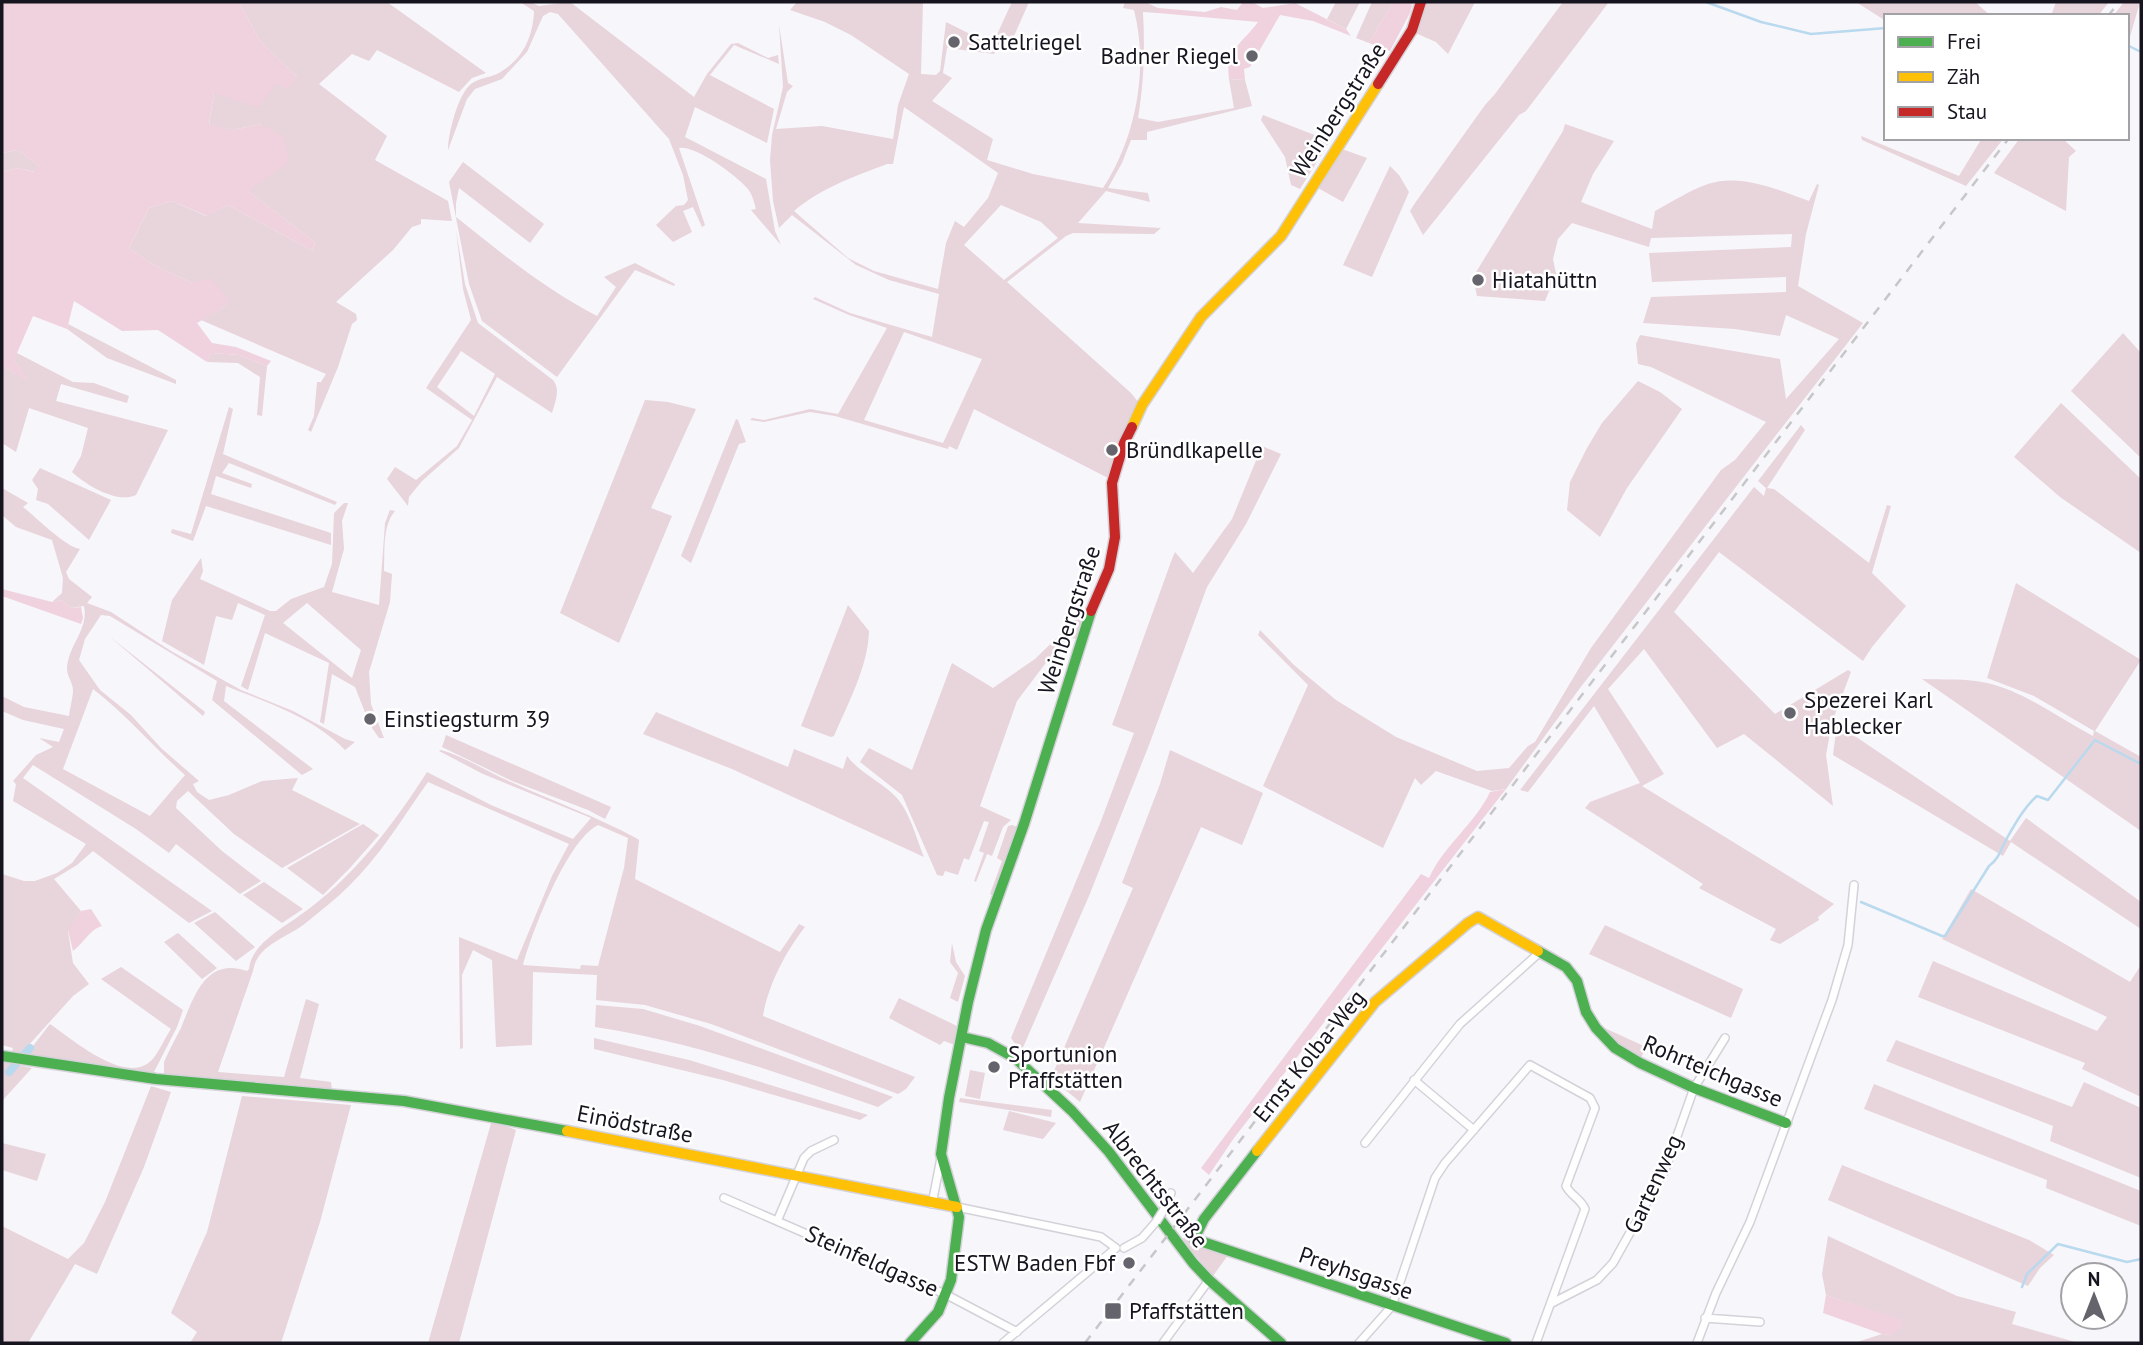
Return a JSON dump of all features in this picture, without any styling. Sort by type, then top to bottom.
[{"type":"street","name":"Weinbergstraße","points":[[941,1154],[971,985],[986,930],[1024,824],[1091,612],[1114,552],[1111,496],[1114,472],[1129,433],[1142,405],[1202,317],[1281,236],[1412,30],[1421,2]]},
{"type":"street","points":[[1697,1343],[1750,1222],[1832,1000],[1848,945],[1854,885]]},
{"type":"street","name":"Rohrteichgasse","points":[[1478,917],[1566,967],[1577,981],[1586,1012],[1596,1028],[1615,1048],[1694,1088],[1786,1123]]},
{"type":"street","name":"Ernst Kolba-Weg","points":[[1194,1239],[1204,1219],[1376,1002],[1478,917]]},
{"type":"street","points":[[1365,1143],[1460,1024],[1539,953]]},
{"type":"street","name":"Albrechtsstraße","points":[[962,1037],[988,1042],[1016,1058],[1072,1111],[1110,1152],[1186,1254],[1209,1280],[1281,1343]]},
{"type":"street","name":"Gartenweg","points":[[1551,1303],[1597,1280],[1613,1264],[1665,1170],[1694,1088],[1725,1038]]},
{"type":"street","name":"Einödstraße","points":[[2,1056],[156,1079],[404,1101],[505,1117],[1101,1237],[1116,1248],[1017,1332]]},
{"type":"street","points":[[1359,1343],[1392,1306],[1435,1178],[1530,1066],[1590,1098],[1595,1108],[1566,1186],[1571,1195],[1581,1200],[1585,1209],[1536,1343]]},
{"type":"street","points":[[1414,1080],[1474,1129]]},
{"type":"street","points":[[778,1219],[804,1158],[811,1151],[834,1140]]},
{"type":"street","points":[[932,1204],[941,1154]]},
{"type":"street","points":[[910,1343],[938,1312],[947,1295],[959,1230],[957,1207],[941,1154]]},
{"type":"street","points":[[1124,1248],[1142,1238],[1156,1222],[1171,1193]]},
{"type":"street","name":"Steinfeldgasse","points":[[724,1198],[778,1219],[947,1295],[1017,1332]]},
{"type":"street","name":"Preyhsgasse","points":[[1194,1239],[1506,1343]]},
{"type":"street","points":[[1163,1343],[1209,1280]]},
{"type":"street","points":[[1557,1286],[1570,1293]]},
{"type":"street","points":[[1706,1318],[1760,1322]]},
{"type":"street","points":[[1003,1343],[1017,1332]]},
{"type":"shaded area","points":[[2,2],[239,2],[260,41],[297,77],[288,90],[276,84],[259,108],[214,93],[209,124],[233,130],[261,124],[284,137],[290,162],[248,191],[315,242],[313,251],[228,205],[207,216],[172,201],[149,208],[129,248],[152,264],[192,283],[210,278],[229,299],[226,306],[197,323],[212,343],[236,347],[271,361],[267,366],[239,355],[211,353],[207,362],[158,330],[122,331],[74,301],[67,329],[33,316],[14,360],[29,381],[2,366],[2,172],[18,168],[34,172],[39,166],[18,150],[2,153]]},
{"type":"shaded area","points":[[239,2],[387,2],[486,73],[472,78],[459,92],[377,50],[369,61],[352,54],[319,84],[387,136],[375,160],[448,201],[452,221],[421,219],[421,224],[412,227],[393,250],[336,302],[356,314],[357,320],[352,324],[338,367],[311,432],[308,430],[314,416],[317,382],[321,382],[326,374],[201,320],[226,306],[192,283],[152,264],[129,248],[149,208],[172,201],[206,216],[228,205],[313,251],[315,242],[248,191],[261,124],[233,130],[209,125],[214,93],[276,84],[297,77],[260,41]]},
{"type":"shaded area","points":[[520,2],[539,6],[570,2],[694,97],[707,74],[731,44],[738,43],[768,58],[778,55],[779,64],[734,45],[710,75],[774,109],[767,143],[695,107],[685,137],[766,179],[775,231],[781,245],[751,210],[756,209],[753,198],[742,182],[715,162],[686,148],[679,148],[705,225],[702,227],[693,207],[683,211],[692,232],[673,242],[656,225],[676,206],[684,205],[688,200],[683,175],[669,139],[558,14],[550,12],[543,16],[527,52],[502,79],[475,89],[467,99],[448,150],[455,115],[466,89],[474,82],[506,69],[524,48],[534,11]]},
{"type":"shaded area","points":[[797,2],[923,2],[921,74],[936,75],[940,71],[946,22],[976,37],[994,41],[1012,2],[1029,2],[1010,45],[1042,49],[1041,51],[998,48],[994,54],[947,48],[943,73],[952,78],[932,101],[993,139],[987,160],[1033,174],[1103,188],[1124,147],[1139,79],[1140,55],[1134,10],[1123,8],[1125,2],[1145,2],[1158,8],[1158,13],[1143,12],[1144,65],[1138,118],[1158,122],[1234,108],[1229,79],[1245,80],[1252,106],[1147,132],[1147,140],[1131,140],[1108,188],[1148,193],[1150,202],[1106,191],[1078,223],[1161,228],[1154,234],[1073,233],[1007,282],[1139,403],[1125,431],[1108,478],[974,409],[957,450],[835,416],[810,412],[764,422],[750,420],[764,420],[810,409],[838,414],[887,328],[849,315],[813,299],[815,297],[850,313],[932,337],[939,294],[889,280],[856,265],[792,215],[779,228],[773,201],[770,160],[772,135],[783,87],[779,25],[788,83],[793,86],[787,92],[776,129],[822,126],[893,139],[898,105],[909,74],[851,35],[825,22],[790,10]],"holes":[[[904,107],[998,173],[988,198],[964,227],[955,221],[946,243],[938,289],[874,271],[848,258],[794,211],[838,184],[893,164]],[[1001,205],[1041,222],[1058,238],[1004,280],[964,245]],[[904,332],[982,359],[943,443],[864,420]]]},
{"type":"shaded area","points":[[1243,2],[1252,2],[1263,8],[1295,3],[1346,29],[1351,36],[1313,21],[1280,15],[1250,67],[1244,69],[1245,80],[1229,79],[1228,69],[1232,53],[1258,22],[1158,13],[1158,8],[1205,12],[1221,7],[1237,10]]},
{"type":"shaded area","points":[[1336,2],[1360,2],[1346,29],[1327,19]]},
{"type":"shaded area","points":[[1372,2],[1393,2],[1369,43],[1356,38]]},
{"type":"shaded area","points":[[1393,2],[1413,2],[1390,51],[1369,43]]},
{"type":"shaded area","points":[[1425,2],[1475,2],[1448,54],[1436,42],[1413,32]]},
{"type":"shaded area","points":[[1563,2],[1609,2],[1526,111],[1519,115],[1423,235],[1410,211]]},
{"type":"shaded area","points":[[1856,2],[1975,2],[1989,14],[1884,14],[1884,20]]},
{"type":"shaded area","points":[[2056,2],[2109,2],[2100,14],[2052,14]]},
{"type":"shaded area","points":[[2124,2],[2140,2],[2129,40],[2129,14],[2115,14]]},
{"type":"shaded area","points":[[1263,115],[1330,141],[1300,189],[1291,185],[1285,157],[1261,120]]},
{"type":"shaded area","points":[[1565,124],[1614,141],[1593,174],[1581,202],[1652,229],[1655,211],[1708,184],[1733,180],[1747,182],[1809,201],[1817,184],[1819,185],[1806,234],[1798,286],[1863,323],[1580,688],[1506,789],[1492,791],[1436,771],[1421,785],[1415,778],[1383,848],[1263,786],[1308,685],[1258,635],[1260,630],[1294,665],[1336,700],[1396,737],[1477,771],[1509,768],[1528,746],[1535,742],[1591,648],[1721,470],[1735,460],[1766,422],[1651,367],[1638,364],[1636,344],[1640,335],[1780,359],[1786,399],[1839,339],[1786,315],[1780,336],[1735,329],[1643,323],[1651,297],[1786,292],[1786,277],[1652,282],[1649,253],[1791,247],[1792,234],[1651,238],[1649,247],[1572,223],[1558,239],[1553,259],[1556,274],[1545,301],[1477,296],[1473,277]]},
{"type":"shaded area","points":[[1861,136],[1959,176],[1981,140],[2002,140],[1966,186],[1862,140]]},
{"type":"shaded area","points":[[2019,140],[2064,140],[2076,151],[2069,157],[2066,211],[1994,173]]},
{"type":"shaded area","points":[[1342,149],[1367,158],[1343,202],[1318,188]]},
{"type":"shaded area","points":[[18,150],[39,166],[35,172],[18,168],[2,172],[2,153]]},
{"type":"shaded area","points":[[463,162],[544,224],[530,243],[459,188],[456,217],[524,270],[578,306],[597,316],[616,287],[604,277],[635,263],[675,284],[674,286],[635,270],[557,377],[482,321],[469,284],[449,182]]},
{"type":"shaded area","points":[[1390,166],[1409,192],[1372,277],[1343,265]]},
{"type":"shaded area","points":[[456,230],[465,284],[478,323],[553,380],[557,388],[556,400],[552,413],[497,377],[459,448],[422,481],[409,497],[408,506],[387,479],[395,467],[416,480],[457,446],[472,420],[426,388],[471,320],[463,289]],"holes":[[[461,351],[495,374],[474,416],[437,387]]]},
{"type":"shaded area","points":[[68,324],[176,380],[176,384],[107,358],[67,329]]},
{"type":"shaded area","points":[[2123,333],[2141,353],[2141,458],[2071,391]]},
{"type":"shaded area","points":[[15,352],[73,382],[94,383],[129,396],[127,403],[61,384],[56,401],[168,430],[136,495],[111,495],[93,487],[72,472],[81,456],[88,428],[29,408],[16,452],[2,443],[2,366],[28,380],[14,360]]},
{"type":"shaded area","points":[[211,353],[239,355],[267,366],[262,416],[257,415],[260,377],[238,363],[207,362]]},
{"type":"shaded area","points":[[1638,381],[1660,392],[1682,409],[1627,488],[1600,537],[1567,510],[1570,482],[1602,423]]},
{"type":"shaded area","points":[[645,400],[696,409],[651,508],[672,516],[619,643],[560,613]]},
{"type":"shaded area","points":[[2061,403],[2141,479],[2141,553],[2060,497],[2014,457]]},
{"type":"shaded area","points":[[229,407],[233,409],[223,454],[337,502],[335,505],[229,463],[222,473],[252,484],[251,488],[216,476],[211,494],[331,533],[331,545],[206,506],[193,541],[171,533],[172,529],[191,534]]},
{"type":"shaded area","points":[[736,419],[746,442],[739,444],[691,563],[681,556]]},
{"type":"shaded area","points":[[1801,425],[1805,430],[1767,488],[1774,489],[1869,563],[1887,505],[1891,506],[1872,573],[1906,606],[1863,661],[1719,552],[1674,612],[1775,714],[1848,670],[1851,672],[1832,722],[1826,755],[1833,806],[1744,734],[1717,748],[1644,649],[1608,689],[1664,774],[1642,786],[1834,904],[1818,917],[1819,920],[1780,944],[1770,940],[1776,929],[1699,888],[1703,884],[1585,808],[1590,802],[1640,783],[1594,706],[1528,792],[1520,790],[1754,487],[1764,496],[1766,488],[1758,481]]},
{"type":"shaded area","points":[[1262,446],[1281,454],[1246,524],[1207,587],[1149,745],[1089,896],[1021,1052],[1011,1038],[1101,821],[1134,733],[1112,725],[1172,559],[1175,552],[1193,573],[1232,519]]},
{"type":"shaded area","points":[[40,468],[111,500],[89,540],[48,504],[36,500],[38,489],[32,480]]},
{"type":"shaded area","points":[[2,488],[28,503],[23,507],[59,537],[80,549],[66,572],[69,579],[92,597],[87,603],[111,612],[171,651],[241,690],[293,711],[355,742],[345,750],[319,728],[274,705],[226,686],[224,701],[313,769],[302,775],[212,700],[217,681],[110,616],[101,615],[85,639],[79,660],[100,690],[131,715],[161,748],[199,781],[193,784],[197,792],[209,800],[262,781],[298,778],[292,790],[360,824],[282,868],[234,834],[188,791],[177,801],[176,808],[222,851],[261,881],[240,894],[176,844],[169,853],[136,829],[33,765],[23,778],[212,911],[189,923],[93,851],[54,879],[81,911],[68,931],[73,963],[89,984],[73,996],[18,1057],[11,1056],[13,1048],[2,1045],[2,874],[24,881],[35,881],[57,873],[72,863],[86,844],[13,801],[16,784],[13,781],[36,755],[53,747],[39,738],[59,742],[64,729],[23,720],[2,711],[2,696],[24,707],[69,716],[73,690],[67,672],[68,660],[85,615],[84,606],[71,608],[62,600],[52,602],[62,593],[63,578],[52,540],[16,527],[2,515]],"holes":[[[93,689],[185,775],[150,816],[63,769]]]},
{"type":"shaded area","points":[[344,503],[348,503],[342,521],[344,549],[332,592],[379,605],[385,523],[390,510],[395,511],[388,524],[384,548],[384,571],[392,574],[390,602],[369,672],[371,704],[384,738],[379,738],[370,725],[355,687],[332,674],[324,724],[320,722],[329,663],[265,633],[248,690],[241,686],[265,615],[238,603],[232,620],[216,616],[204,665],[162,641],[172,600],[201,558],[203,571],[200,579],[270,611],[276,611],[291,599],[324,587],[332,564],[334,513]],"holes":[[[307,603],[361,650],[352,678],[283,623]]]},
{"type":"shaded area","points":[[2016,583],[2141,660],[2095,731],[2141,757],[2141,831],[1922,679],[1971,680],[2001,687],[2028,699],[2093,736],[2094,731],[2034,696],[1987,678]]},
{"type":"shaded area","points":[[2,589],[52,602],[62,600],[71,608],[81,607],[81,624],[2,596]]},
{"type":"shaded area","points":[[848,605],[869,631],[868,644],[856,685],[834,736],[831,737],[801,726]]},
{"type":"shaded area","points":[[1086,619],[1078,639],[1072,638],[1064,653],[1051,656],[1017,701],[980,806],[1011,820],[1003,827],[992,856],[987,854],[976,882],[974,881],[984,853],[979,851],[989,822],[984,821],[969,860],[964,858],[958,875],[945,871],[943,876],[937,875],[902,795],[860,762],[869,748],[912,770],[952,663],[993,688],[1035,659],[1075,620]]},
{"type":"shaded area","points":[[109,636],[205,712],[203,716]]},
{"type":"shaded area","points":[[656,712],[788,767],[794,749],[843,769],[847,756],[900,802],[909,817],[924,857],[732,769],[643,734]]},
{"type":"shaded area","points":[[1837,724],[2010,841],[2026,818],[2141,902],[2141,929],[2011,842],[2003,856],[1833,755]]},
{"type":"shaded area","points":[[446,735],[611,807],[605,819],[512,781],[442,747]]},
{"type":"shaded area","points":[[1170,750],[1263,793],[1242,845],[1201,827],[1080,1102],[1051,1078],[1133,888],[1122,883],[1160,784]]},
{"type":"shaded area","points":[[439,751],[459,757],[636,838],[639,840],[635,879],[780,952],[799,924],[805,927],[779,969],[763,1016],[915,1077],[906,1089],[898,1094],[711,1024],[645,1005],[596,1000],[597,975],[533,972],[532,1045],[496,1047],[492,960],[473,950],[462,975],[463,1048],[460,1049],[459,937],[517,960],[552,876],[569,844],[428,782],[381,849],[349,886],[307,922],[260,954],[218,1072],[284,1077],[306,999],[319,1004],[300,1078],[331,1082],[332,1090],[164,1074],[164,1062],[203,983],[221,970],[233,968],[247,971],[261,945],[354,869],[400,813],[427,772],[491,805],[573,839],[591,818],[483,774]],"holes":[[[598,825],[628,838],[624,868],[598,966],[581,965],[580,969],[523,965],[552,888],[574,849],[586,834]]]},
{"type":"shaded area","points":[[1506,789],[1234,1138],[1209,1175],[1201,1168],[1421,874],[1429,878],[1490,792]]},
{"type":"shaded area","points":[[363,824],[379,835],[323,895],[287,868]]},
{"type":"shaded area","points":[[1008,826],[1018,827],[996,894],[992,895],[990,894],[1002,861],[997,858]]},
{"type":"shaded area","points":[[264,882],[303,909],[282,923],[243,895]]},
{"type":"shaded area","points":[[1971,889],[2130,982],[2141,965],[2141,1097],[2082,1069],[2085,1063],[1918,997],[1933,961],[2097,1031],[2107,1017],[1942,939]]},
{"type":"shaded area","points":[[91,909],[102,926],[94,930],[73,951],[68,930],[81,911]]},
{"type":"shaded area","points":[[215,912],[255,947],[236,961],[194,923]]},
{"type":"shaded area","points":[[1605,925],[1743,989],[1731,1018],[1589,954]]},
{"type":"shaded area","points":[[178,933],[217,968],[202,979],[164,942]]},
{"type":"shaded area","points":[[952,943],[956,962],[965,976],[958,1002],[950,998],[958,973],[950,962]]},
{"type":"shaded area","points":[[121,967],[183,1010],[154,1072],[149,1074],[26,1055],[50,1024],[83,1048],[110,1063],[136,1068],[151,1061],[171,1029],[101,979]]},
{"type":"shaded area","points":[[899,998],[957,1026],[955,1045],[944,1041],[940,1045],[889,1018]]},
{"type":"shaded area","points":[[596,1005],[643,1009],[700,1026],[893,1097],[878,1107],[703,1050],[595,1027]]},
{"type":"shaded area","points":[[1598,1025],[1646,1047],[1640,1060],[1627,1053]]},
{"type":"shaded area","points":[[594,1038],[689,1060],[868,1115],[860,1120],[723,1080],[594,1049]]},
{"type":"shaded area","points":[[1896,1040],[2072,1107],[2084,1082],[2141,1108],[2141,1178],[2050,1141],[2053,1126],[1886,1061]]},
{"type":"shaded area","points":[[4,1062],[32,1068],[2,1101],[2,1064]]},
{"type":"shaded area","points":[[970,1070],[985,1073],[980,1099],[965,1096]]},
{"type":"shaded area","points":[[1874,1084],[2141,1191],[2141,1226],[2046,1188],[2047,1180],[1864,1109]]},
{"type":"shaded area","points":[[151,1086],[171,1092],[144,1167],[97,1274],[75,1264],[28,1343],[2,1343],[2,1226],[68,1259],[84,1243],[105,1202]]},
{"type":"shaded area","points":[[242,1096],[351,1105],[320,1222],[281,1343],[190,1343],[197,1332],[171,1313],[207,1232]]},
{"type":"shaded area","points":[[960,1098],[1052,1110],[1051,1117],[959,1102]]},
{"type":"shaded area","points":[[1009,1111],[1056,1123],[1043,1139],[1003,1130]]},
{"type":"shaded area","points":[[492,1120],[516,1130],[459,1343],[428,1343]]},
{"type":"shaded area","points":[[2,1143],[46,1154],[37,1181],[2,1170]]},
{"type":"shaded area","points":[[1842,1165],[2029,1240],[2054,1255],[2040,1268],[2028,1286],[1828,1200]]},
{"type":"shaded area","points":[[1199,1220],[1190,1241],[1228,1255],[1213,1276],[1182,1240]]},
{"type":"shaded area","points":[[1828,1236],[1957,1296],[2016,1312],[2012,1324],[2079,1343],[1854,1343],[1882,1334],[1891,1335],[1901,1320],[1826,1295],[1822,1274]]},
{"type":"shaded area","points":[[1826,1295],[1900,1319],[1903,1327],[1891,1335],[1882,1334],[1823,1313]]},
{"type":"waterway","points":[[1706,2],[1761,22],[1811,34],[1884,28]]},
{"type":"waterway","points":[[2129,46],[2141,52]]},
{"type":"waterway","points":[[1861,902],[1945,936],[1989,866],[1998,857],[2024,810],[2037,796],[2048,800],[2095,740],[2141,764]]},
{"type":"waterway","points":[[9,1072],[30,1048]]},
{"type":"waterway","points":[[2022,1287],[2027,1274],[2058,1244],[2127,1262],[2141,1259]]},
{"type":"railway","points":[[2110,14],[2119,2]]},
{"type":"railway","points":[[1085,1343],[2007,140]]},
{"type":"traffic: fast","points":[[910,1343],[938,1312],[951,1280],[959,1217],[941,1154],[968,1002],[986,930],[1024,824],[1091,611]]},
{"type":"traffic: fast","points":[[1538,951],[1566,967],[1577,981],[1586,1012],[1596,1028],[1615,1048],[1694,1088],[1786,1123]]},
{"type":"traffic: fast","points":[[962,1037],[988,1043],[1015,1058],[1072,1111],[1109,1152],[1193,1263],[1281,1343]]},
{"type":"traffic: fast","points":[[2,1056],[156,1079],[404,1101],[567,1131]]},
{"type":"traffic: fast","points":[[1257,1151],[1204,1219],[1194,1239],[1506,1343]]},
{"type":"traffic: slow","points":[[1132,427],[1142,405],[1201,317],[1281,236],[1378,84]]},
{"type":"traffic: slow","points":[[1257,1151],[1375,1002],[1468,923],[1478,917],[1538,951]]},
{"type":"traffic: slow","points":[[567,1131],[957,1207]]},
{"type":"traffic: jam","points":[[1378,84],[1412,30],[1421,2]]},
{"type":"traffic: jam","points":[[1091,611],[1109,569],[1115,537],[1112,483],[1124,443],[1132,427]]},
{"type":"place","name":"Sattelriegel","points":[[954,42]]},
{"type":"place","name":"Badner Riegel","points":[[1252,56]]},
{"type":"place","name":"Hiatahüttn","points":[[1478,280]]},
{"type":"place","name":"Bründlkapelle","points":[[1112,450]]},
{"type":"place","name":"Spezerei Karl Hablecker","points":[[1790,713]]},
{"type":"place","name":"Einstiegsturm 39","points":[[370,719]]},
{"type":"place","name":"Sportunion Pfaffstätten","points":[[994,1067]]},
{"type":"place","name":"ESTW Baden Fbf","points":[[1129,1263]]},
{"type":"place","name":"Pfaffstätten","points":[[1113,1311]]}]
